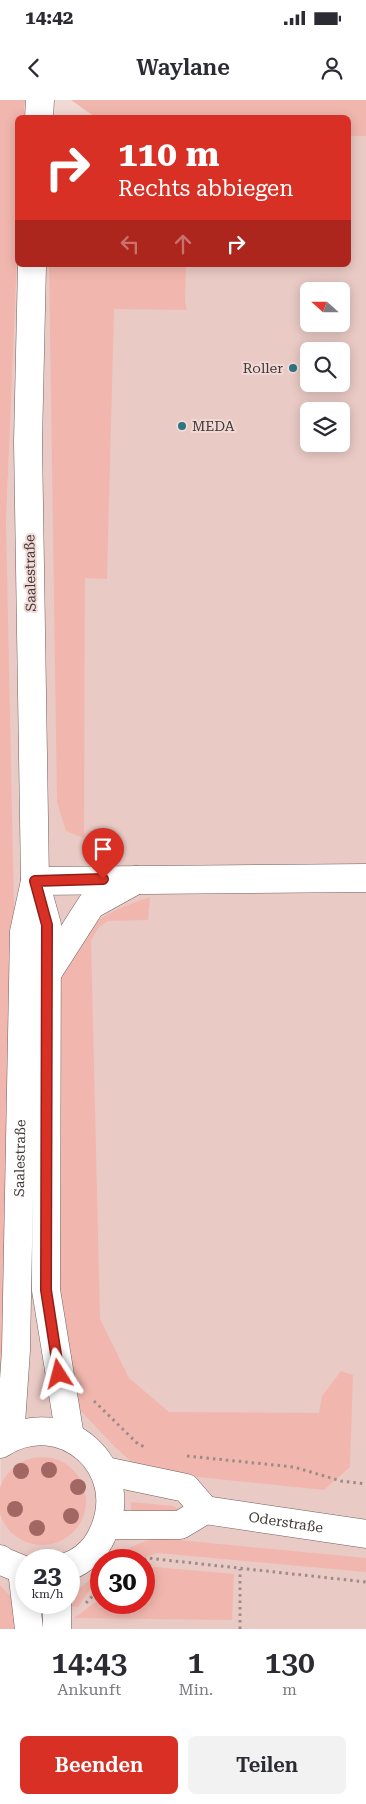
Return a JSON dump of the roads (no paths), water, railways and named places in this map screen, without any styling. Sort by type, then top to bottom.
[{"type":"street","points":[[39,115],[40,100]]},
{"type":"street","name":"Saalestraße","points":[[5,1441],[16,1350],[24,932],[35,881],[28,442],[32,267]]},
{"type":"street","points":[[35,881],[366,878]]},
{"type":"street","points":[[48,972],[91,906],[138,879]]},
{"type":"street","name":"Saalestraße","points":[[35,881],[47,925],[46,1290],[70,1437]]},
{"type":"street","points":[[5,1441],[29,1432],[50,1431],[70,1437],[84,1446],[105,1472],[110,1489],[111,1507],[107,1525],[99,1541],[88,1554],[80,1559]]},
{"type":"street","points":[[105,1472],[186,1488],[205,1510],[180,1524],[107,1525]]},
{"type":"street","name":"Oderstraße","points":[[205,1510],[366,1534]]},
{"type":"street","points":[[26,1614],[29,1629]]},
{"type":"street","points":[[57,1614],[57,1629]]},
{"type":"place","name":"Roller","points":[[293,368]]},
{"type":"place","name":"MEDA","points":[[182,426]]}]
